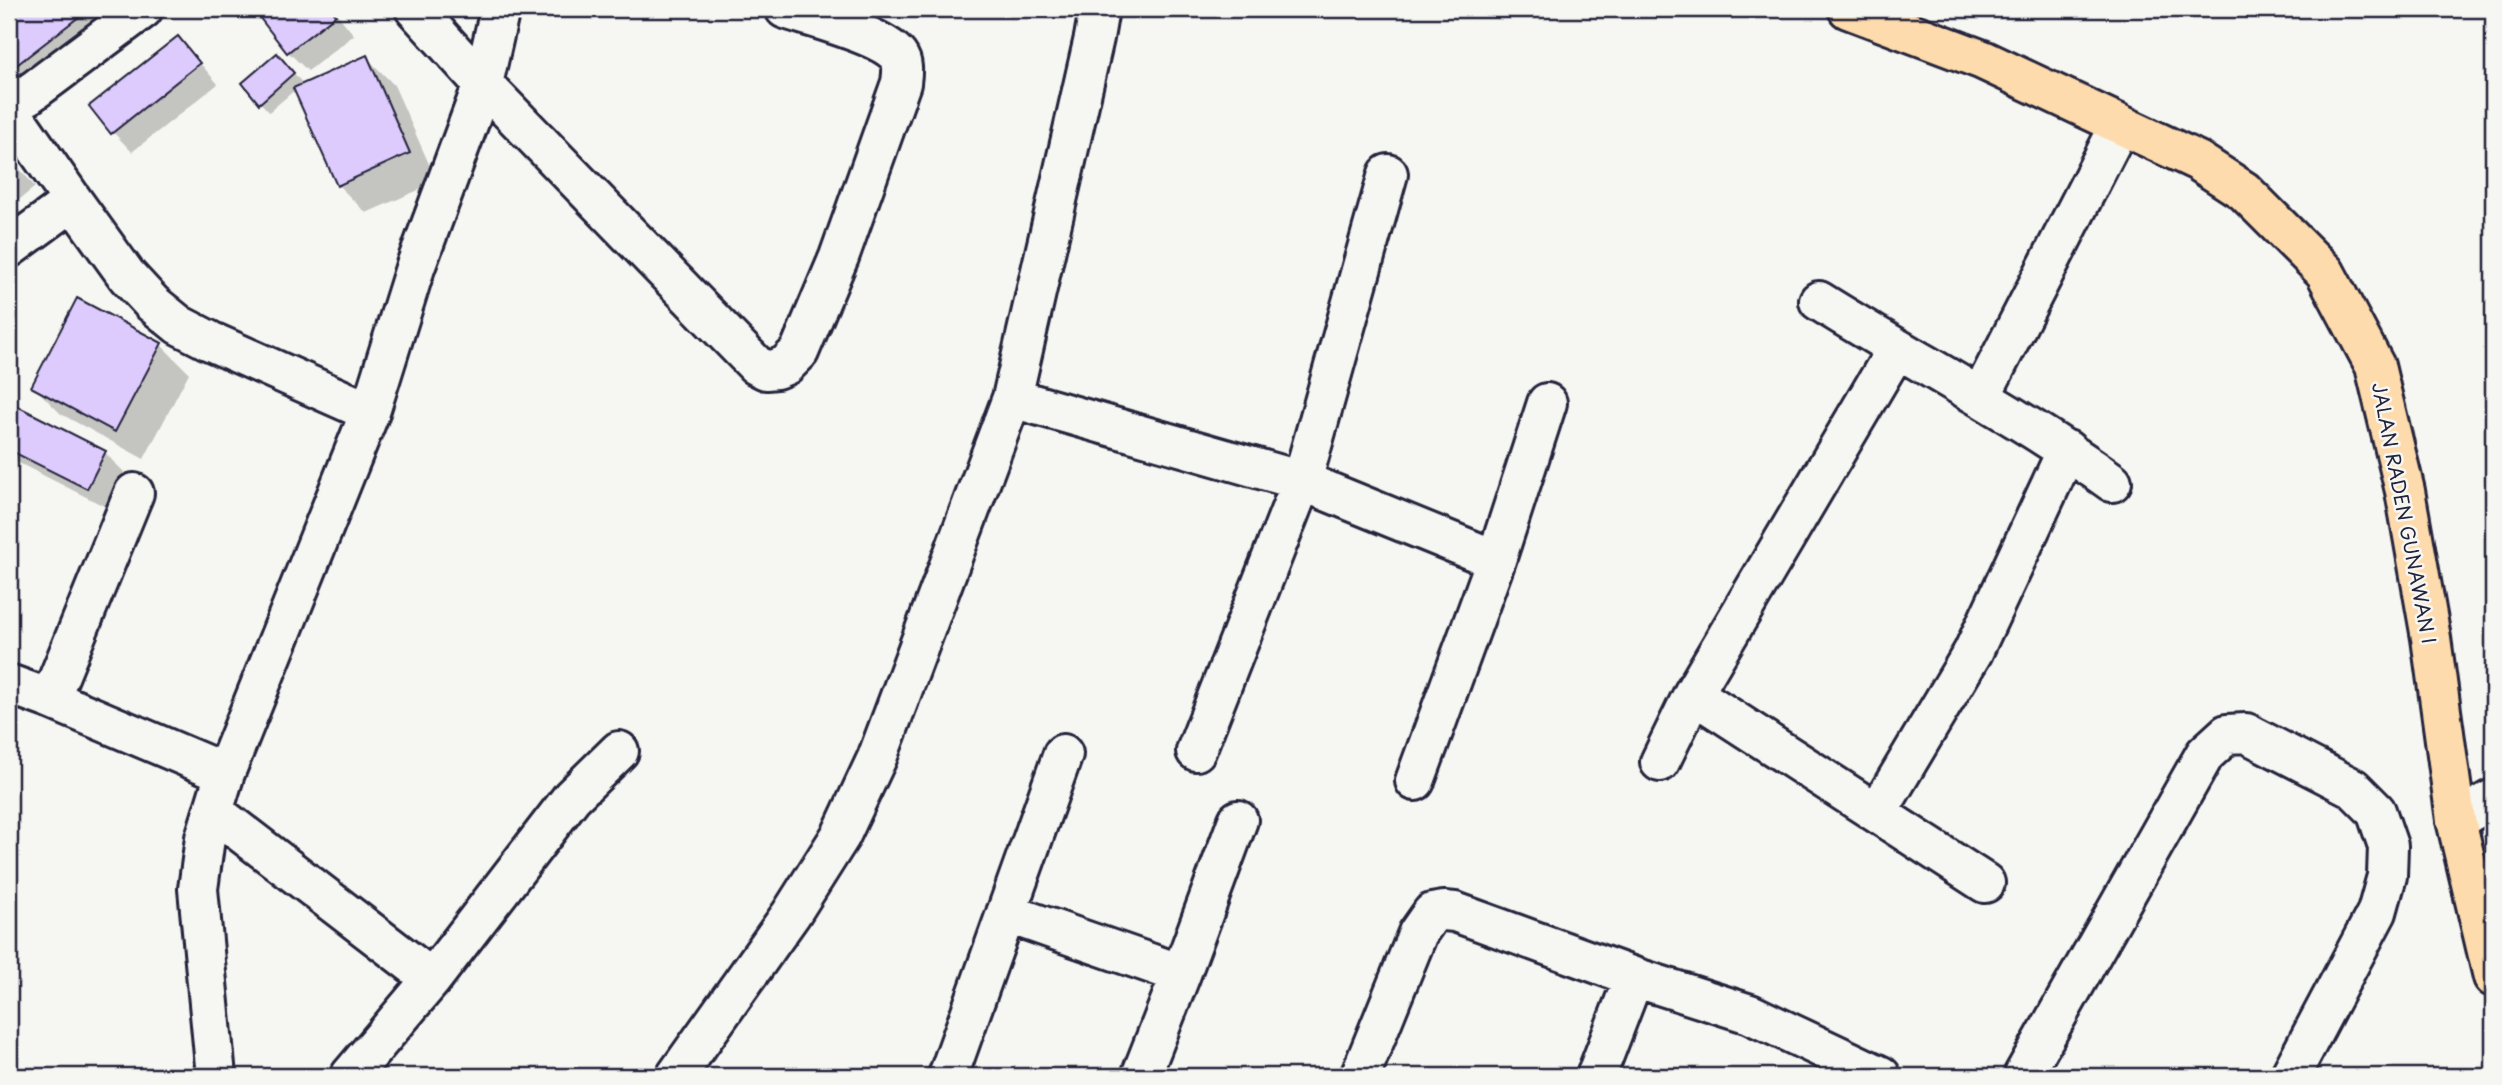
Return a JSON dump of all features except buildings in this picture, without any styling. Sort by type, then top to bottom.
[{"type":"highway","name":"JALAN RADEN GUNAWAN I","points":[[1848,9],[1983,60],[2198,161],[2244,191],[2325,272],[2375,366],[2404,491],[2431,638],[2456,820],[2493,976]]},
{"type":"street","points":[[143,9],[9,109],[127,276],[152,303],[179,325],[210,341],[370,412]]},
{"type":"street","points":[[415,9],[483,84],[756,365],[766,370],[786,365],[799,352],[843,245],[901,83],[903,70],[900,58],[877,40],[785,9]]},
{"type":"street","points":[[216,1076],[198,889],[205,838],[225,773],[370,412],[415,268],[483,84],[500,9]]},
{"type":"street","points":[[676,1076],[791,914],[841,835],[877,758],[1012,398],[1099,9]]},
{"type":"street","points":[[1980,396],[2120,125]]},
{"type":"street","points":[[1196,751],[1301,481],[1388,174]]},
{"type":"street","points":[[9,248],[73,201]]},
{"type":"street","points":[[1819,301],[1896,350],[1980,396],[2067,450],[2112,482]]},
{"type":"street","points":[[1660,762],[1693,694],[1896,350]]},
{"type":"street","points":[[1012,398],[1301,481],[1496,560]]},
{"type":"street","points":[[1415,780],[1496,560],[1547,403]]},
{"type":"street","points":[[1877,813],[1973,652],[2067,450]]},
{"type":"street","points":[[50,699],[134,493]]},
{"type":"street","points":[[9,684],[225,773]]},
{"type":"street","points":[[1693,694],[1985,883]]},
{"type":"street","points":[[2023,1076],[2205,754],[2227,734],[2246,733],[2353,788],[2376,811],[2388,846],[2387,876],[2377,912],[2290,1076]]},
{"type":"street","points":[[350,1076],[432,979],[572,797],[619,751]]},
{"type":"street","points":[[948,1076],[1063,754]]},
{"type":"street","points":[[2456,820],[2493,799]]},
{"type":"street","points":[[213,810],[432,979]]},
{"type":"street","points":[[1140,1076],[1238,820]]},
{"type":"street","points":[[1360,1076],[1418,933],[1432,914],[1444,911],[1455,912],[1634,977],[1750,1014],[1841,1067],[1881,1076]]},
{"type":"street","points":[[1006,913],[1181,974]]},
{"type":"street","points":[[1596,1076],[1634,977]]}]
